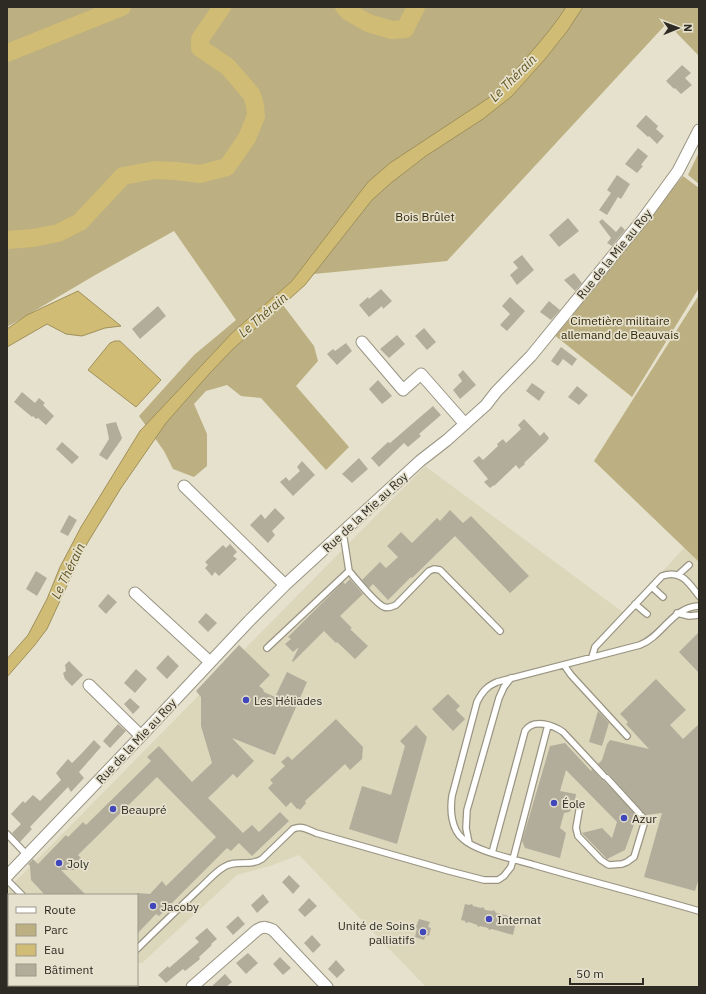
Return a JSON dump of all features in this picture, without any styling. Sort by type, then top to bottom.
[{"type":"street","name":"Rue de la Mie au Roy","points":[[7,876],[285,585],[420,461],[447,440],[486,405],[496,392],[531,356],[638,226],[678,171],[699,130]]},
{"type":"street","points":[[362,342],[403,390],[421,374],[465,424]]},
{"type":"street","points":[[184,486],[285,585]]},
{"type":"street","points":[[135,593],[210,662]]},
{"type":"street","points":[[89,685],[141,736]]},
{"type":"street","points":[[192,987],[257,930],[263,927],[273,930],[327,987]]},
{"type":"lane","points":[[343,531],[349,571],[377,603],[390,607],[396,605],[429,571],[434,569],[440,570],[500,631]]},
{"type":"lane","points":[[678,575],[689,565]]},
{"type":"lane","points":[[267,648],[349,571]]},
{"type":"lane","points":[[592,658],[595,647],[662,576],[668,574],[682,577],[689,583],[699,596]]},
{"type":"lane","points":[[652,587],[663,597]]},
{"type":"lane","points":[[635,604],[647,614]]},
{"type":"lane","points":[[699,606],[688,607],[677,613],[645,643],[592,658],[510,678],[497,682],[485,689],[480,697],[469,731],[452,796],[451,808],[454,826],[459,835],[469,844],[492,853],[699,911]]},
{"type":"lane","points":[[677,613],[688,616],[699,616]]},
{"type":"lane","points":[[564,665],[570,675],[628,736]]},
{"type":"lane","points":[[469,844],[466,828],[467,810],[499,698],[510,678]]},
{"type":"lane","points":[[492,853],[525,731],[534,724],[548,725],[563,732],[640,814],[643,818],[644,824],[634,857],[622,864],[609,865],[601,860],[578,836],[576,828],[580,805]]},
{"type":"lane","points":[[138,947],[224,866],[232,863],[249,864],[258,862],[294,829],[297,828],[303,828],[331,838],[449,871],[484,880],[498,880],[504,876],[511,867],[548,725]]},
{"type":"lane","points":[[7,834],[27,856]]},
{"type":"lane","points":[[7,880],[21,894]]},
{"type":"shaded area","points":[[425,466],[624,613],[684,548],[699,562],[699,987],[426,987],[299,855],[270,866],[237,875],[142,963],[138,963],[138,894],[8,894],[8,986],[104,986],[7,987],[7,890]]},
{"type":"green space","name":"Bois Brûlet","points":[[7,7],[699,7],[699,56],[667,23],[447,261],[314,274],[283,305],[314,346],[318,361],[296,386],[349,447],[326,470],[261,398],[241,396],[227,385],[206,391],[194,404],[207,434],[207,466],[194,477],[173,469],[164,451],[139,416],[194,355],[236,320],[174,231],[7,327]]},
{"type":"green space","points":[[699,152],[699,184],[688,175]]},
{"type":"green space","name":"Cimetière militaire allemand de Beauvais","points":[[683,176],[699,188],[699,288],[632,397],[553,334]]},
{"type":"green space","points":[[699,295],[699,562],[594,461]]},
{"type":"water","name":"Le Thérain","points":[[566,7],[583,7],[568,30],[546,58],[512,96],[483,119],[426,156],[372,200],[305,285],[232,350],[166,423],[121,488],[88,542],[47,629],[7,677],[7,659],[28,635],[47,599],[60,567],[81,527],[140,431],[233,332],[292,281],[368,182],[390,163],[490,97],[506,81],[541,40]]},
{"type":"water","points":[[78,291],[121,326],[105,328],[82,336],[66,334],[47,324],[7,347],[7,329],[27,315]]},
{"type":"water","points":[[120,341],[161,380],[136,407],[88,370],[110,343]]},
{"type":"building","points":[[682,65],[691,73],[685,78],[692,85],[681,94],[666,81]]},
{"type":"building","points":[[646,115],[658,126],[656,129],[664,136],[657,144],[636,126]]},
{"type":"building","points":[[638,148],[648,156],[641,165],[643,166],[637,173],[625,164]]},
{"type":"building","points":[[617,175],[630,184],[621,199],[618,197],[607,215],[599,210],[611,193],[607,190]]},
{"type":"building","points":[[568,218],[579,231],[559,247],[549,235]]},
{"type":"building","points":[[602,219],[616,232],[621,226],[625,230],[612,246],[607,243],[611,238],[599,222]]},
{"type":"building","points":[[522,255],[534,270],[517,285],[510,275],[518,268],[513,262]]},
{"type":"building","points":[[574,273],[582,283],[575,291],[564,280]]},
{"type":"building","points":[[381,289],[392,301],[383,309],[382,306],[369,317],[359,305]]},
{"type":"building","points":[[510,297],[525,311],[507,331],[500,325],[510,314],[502,306]]},
{"type":"building","points":[[549,301],[560,310],[551,320],[540,312]]},
{"type":"building","points":[[158,306],[166,316],[140,339],[132,329]]},
{"type":"building","points":[[424,328],[436,342],[427,350],[415,336]]},
{"type":"building","points":[[397,335],[405,344],[389,358],[380,349]]},
{"type":"building","points":[[346,343],[352,351],[337,365],[327,354],[333,349],[335,351]]},
{"type":"building","points":[[561,347],[577,359],[572,366],[563,359],[558,366],[551,361]]},
{"type":"building","points":[[463,370],[476,385],[460,399],[453,390],[462,381],[458,375]]},
{"type":"building","points":[[378,380],[392,396],[382,404],[369,389]]},
{"type":"building","points":[[532,383],[545,392],[539,401],[526,391]]},
{"type":"building","points":[[577,386],[588,395],[579,405],[568,397]]},
{"type":"building","points":[[22,392],[35,403],[39,398],[45,403],[43,405],[54,416],[46,425],[38,418],[36,419],[33,416],[32,417],[14,402]]},
{"type":"building","points":[[433,406],[441,415],[419,434],[421,436],[408,447],[404,443],[379,467],[371,458],[388,442],[390,443]]},
{"type":"building","points":[[524,419],[540,436],[544,432],[549,438],[524,463],[525,464],[519,469],[516,465],[490,488],[484,482],[488,479],[473,461],[479,456],[483,460],[498,446],[497,444],[503,439],[506,443],[521,429],[518,425]]},
{"type":"building","points":[[116,422],[122,438],[107,460],[99,455],[109,439],[106,424]]},
{"type":"building","points":[[62,442],[79,457],[72,464],[56,449]]},
{"type":"building","points":[[359,458],[368,469],[352,483],[342,474]]},
{"type":"building","points":[[302,461],[315,475],[293,496],[280,482],[286,477],[289,481],[300,471],[297,467]]},
{"type":"building","points":[[275,508],[285,518],[272,531],[275,535],[268,543],[250,525],[261,514],[265,519]]},
{"type":"building","points":[[450,510],[463,523],[471,516],[529,576],[510,593],[455,536],[388,600],[373,584],[369,588],[362,580],[380,562],[386,568],[398,557],[387,546],[401,532],[412,543],[437,518],[440,521]]},
{"type":"building","points":[[69,515],[77,520],[68,536],[60,532]]},
{"type":"building","points":[[230,544],[237,552],[233,556],[237,559],[219,576],[215,572],[212,576],[205,568],[208,565],[205,562],[223,545],[226,548]]},
{"type":"building","points":[[36,571],[47,578],[37,596],[26,589]]},
{"type":"building","points":[[350,579],[363,594],[340,616],[352,628],[350,629],[368,646],[355,659],[324,631],[293,662],[292,661],[299,647],[293,652],[285,644],[291,639],[288,637],[343,582],[345,584]]},
{"type":"building","points":[[108,594],[117,602],[106,614],[98,606]]},
{"type":"building","points":[[206,613],[217,623],[208,632],[198,622]]},
{"type":"building","points":[[699,632],[699,673],[679,652]]},
{"type":"building","points":[[239,645],[270,675],[259,686],[264,692],[275,697],[287,672],[307,682],[275,755],[232,738],[254,761],[237,778],[233,774],[208,798],[243,833],[252,825],[259,832],[280,812],[289,821],[252,856],[239,843],[231,851],[227,848],[159,916],[156,914],[138,933],[137,893],[150,894],[162,881],[166,886],[216,837],[157,777],[78,855],[84,861],[75,870],[61,870],[85,894],[44,894],[31,880],[30,866],[28,864],[33,859],[38,864],[66,835],[68,837],[83,822],[86,825],[151,761],[147,757],[159,746],[192,782],[212,763],[201,726],[201,697],[196,691]]},
{"type":"building","points":[[168,655],[179,666],[167,679],[156,668]]},
{"type":"building","points":[[69,661],[83,675],[72,686],[65,679],[63,673],[66,671],[65,665]]},
{"type":"building","points":[[136,669],[147,679],[135,693],[124,683]]},
{"type":"building","points":[[656,679],[686,710],[670,725],[683,739],[699,724],[699,878],[695,891],[644,877],[662,813],[646,815],[598,764],[602,760],[607,744],[610,740],[649,749],[626,724],[628,722],[620,714]]},
{"type":"building","points":[[448,694],[460,706],[456,710],[465,719],[453,731],[432,709]]},
{"type":"building","points":[[130,698],[140,707],[133,714],[124,704]]},
{"type":"building","points":[[598,711],[609,723],[602,746],[589,742]]},
{"type":"building","points":[[336,719],[363,747],[362,759],[350,770],[345,764],[305,801],[306,803],[300,810],[298,808],[297,809],[291,802],[286,807],[268,788],[273,783],[270,780],[285,766],[281,762],[288,756],[292,760]]},
{"type":"building","points":[[118,724],[126,731],[110,748],[103,741]]},
{"type":"building","points":[[416,725],[427,737],[397,844],[349,829],[362,786],[391,795],[405,746],[400,741]]},
{"type":"building","points":[[94,740],[101,747],[79,772],[84,778],[71,792],[68,787],[30,827],[32,829],[20,842],[12,833],[21,824],[11,814],[23,801],[25,803],[33,795],[40,801],[61,780],[56,773],[68,759],[72,763]]},
{"type":"building","name":"Éole","points":[[565,743],[637,816],[625,850],[607,859],[582,833],[602,828],[612,838],[617,822],[566,770],[560,791],[576,794],[574,807],[569,812],[564,813],[560,828],[566,833],[560,858],[525,848],[522,841],[550,746]]},
{"type":"building","points":[[289,875],[300,886],[293,894],[282,882]]},
{"type":"building","points":[[263,894],[269,902],[257,913],[251,905]]},
{"type":"building","points":[[309,898],[317,906],[305,917],[298,910]]},
{"type":"building","name":"Internat","points":[[465,904],[472,904],[473,906],[483,907],[485,910],[494,910],[496,913],[517,918],[513,935],[492,929],[489,930],[488,928],[480,926],[478,927],[477,925],[469,922],[466,923],[465,921],[461,920]]},
{"type":"building","points":[[238,916],[245,924],[233,935],[226,927]]},
{"type":"building","name":"Unité de Soins palliatifs","points":[[419,919],[430,922],[428,927],[431,928],[429,936],[426,935],[424,940],[415,937]]},
{"type":"building","points":[[207,928],[217,939],[199,957],[200,959],[185,971],[183,969],[166,983],[158,975],[168,966],[169,968],[199,942],[195,938]]},
{"type":"building","points":[[312,935],[321,945],[313,953],[304,943]]},
{"type":"building","points":[[248,953],[258,963],[246,974],[236,963]]},
{"type":"building","points":[[280,957],[291,968],[283,975],[273,964]]},
{"type":"building","points":[[336,960],[345,970],[337,978],[328,969]]},
{"type":"building","points":[[225,974],[232,982],[226,987],[211,987]]},
{"type":"waterway","points":[[7,53],[122,7]]},
{"type":"waterway","points":[[7,240],[33,238],[58,233],[80,222],[123,176],[155,170],[200,174],[227,167],[247,138],[256,116],[252,95],[228,67],[200,48],[200,39],[222,7]]},
{"type":"waterway","points":[[344,7],[349,12],[368,23],[392,30],[405,29],[416,7]]},
{"type":"place","name":"Les Héliades","points":[[246,700]]},
{"type":"place","name":"Éole","points":[[554,803]]},
{"type":"place","name":"Beaupré","points":[[113,809]]},
{"type":"place","name":"Azur","points":[[624,818]]},
{"type":"place","name":"Joly","points":[[59,863]]},
{"type":"place","name":"Jacoby","points":[[153,906]]},
{"type":"place","name":"Internat","points":[[489,919]]},
{"type":"place","name":"Unité de Soins palliatifs","points":[[423,932]]}]
